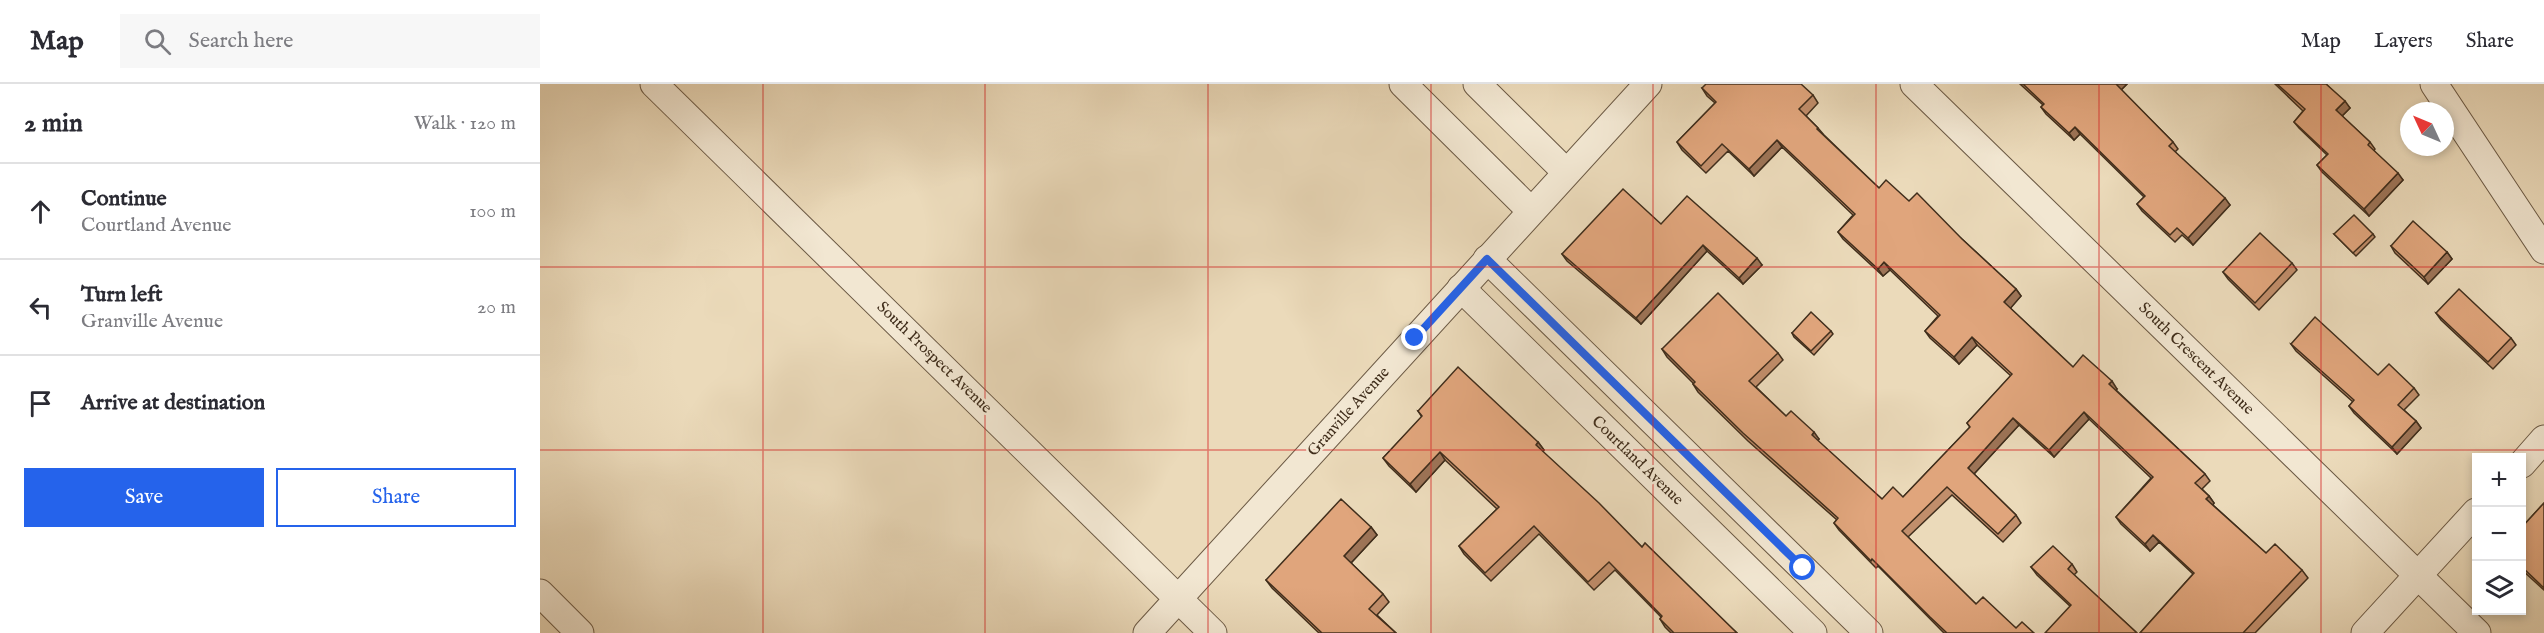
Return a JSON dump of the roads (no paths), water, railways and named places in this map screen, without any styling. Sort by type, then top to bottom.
[{"type":"street","name":"South Prospect Avenue","points":[[654,84],[1213,633]]},
{"type":"street","points":[[1403,84],[1531,211]]},
{"type":"street","points":[[1477,84],[1566,172]]},
{"type":"street","name":"Granville Avenue","points":[[1147,633],[1648,84]]},
{"type":"street","name":"South Crescent Avenue","points":[[1914,84],[2477,633]]},
{"type":"street","points":[[2434,84],[2544,250]]},
{"type":"street","points":[[1487,259],[1869,633]]},
{"type":"street","name":"Courtland Avenue","points":[[1461,288],[1813,633]]},
{"type":"street","points":[[2526,460],[2544,440]]},
{"type":"street","points":[[2365,633],[2472,516]]},
{"type":"street","points":[[540,593],[580,633]]}]
